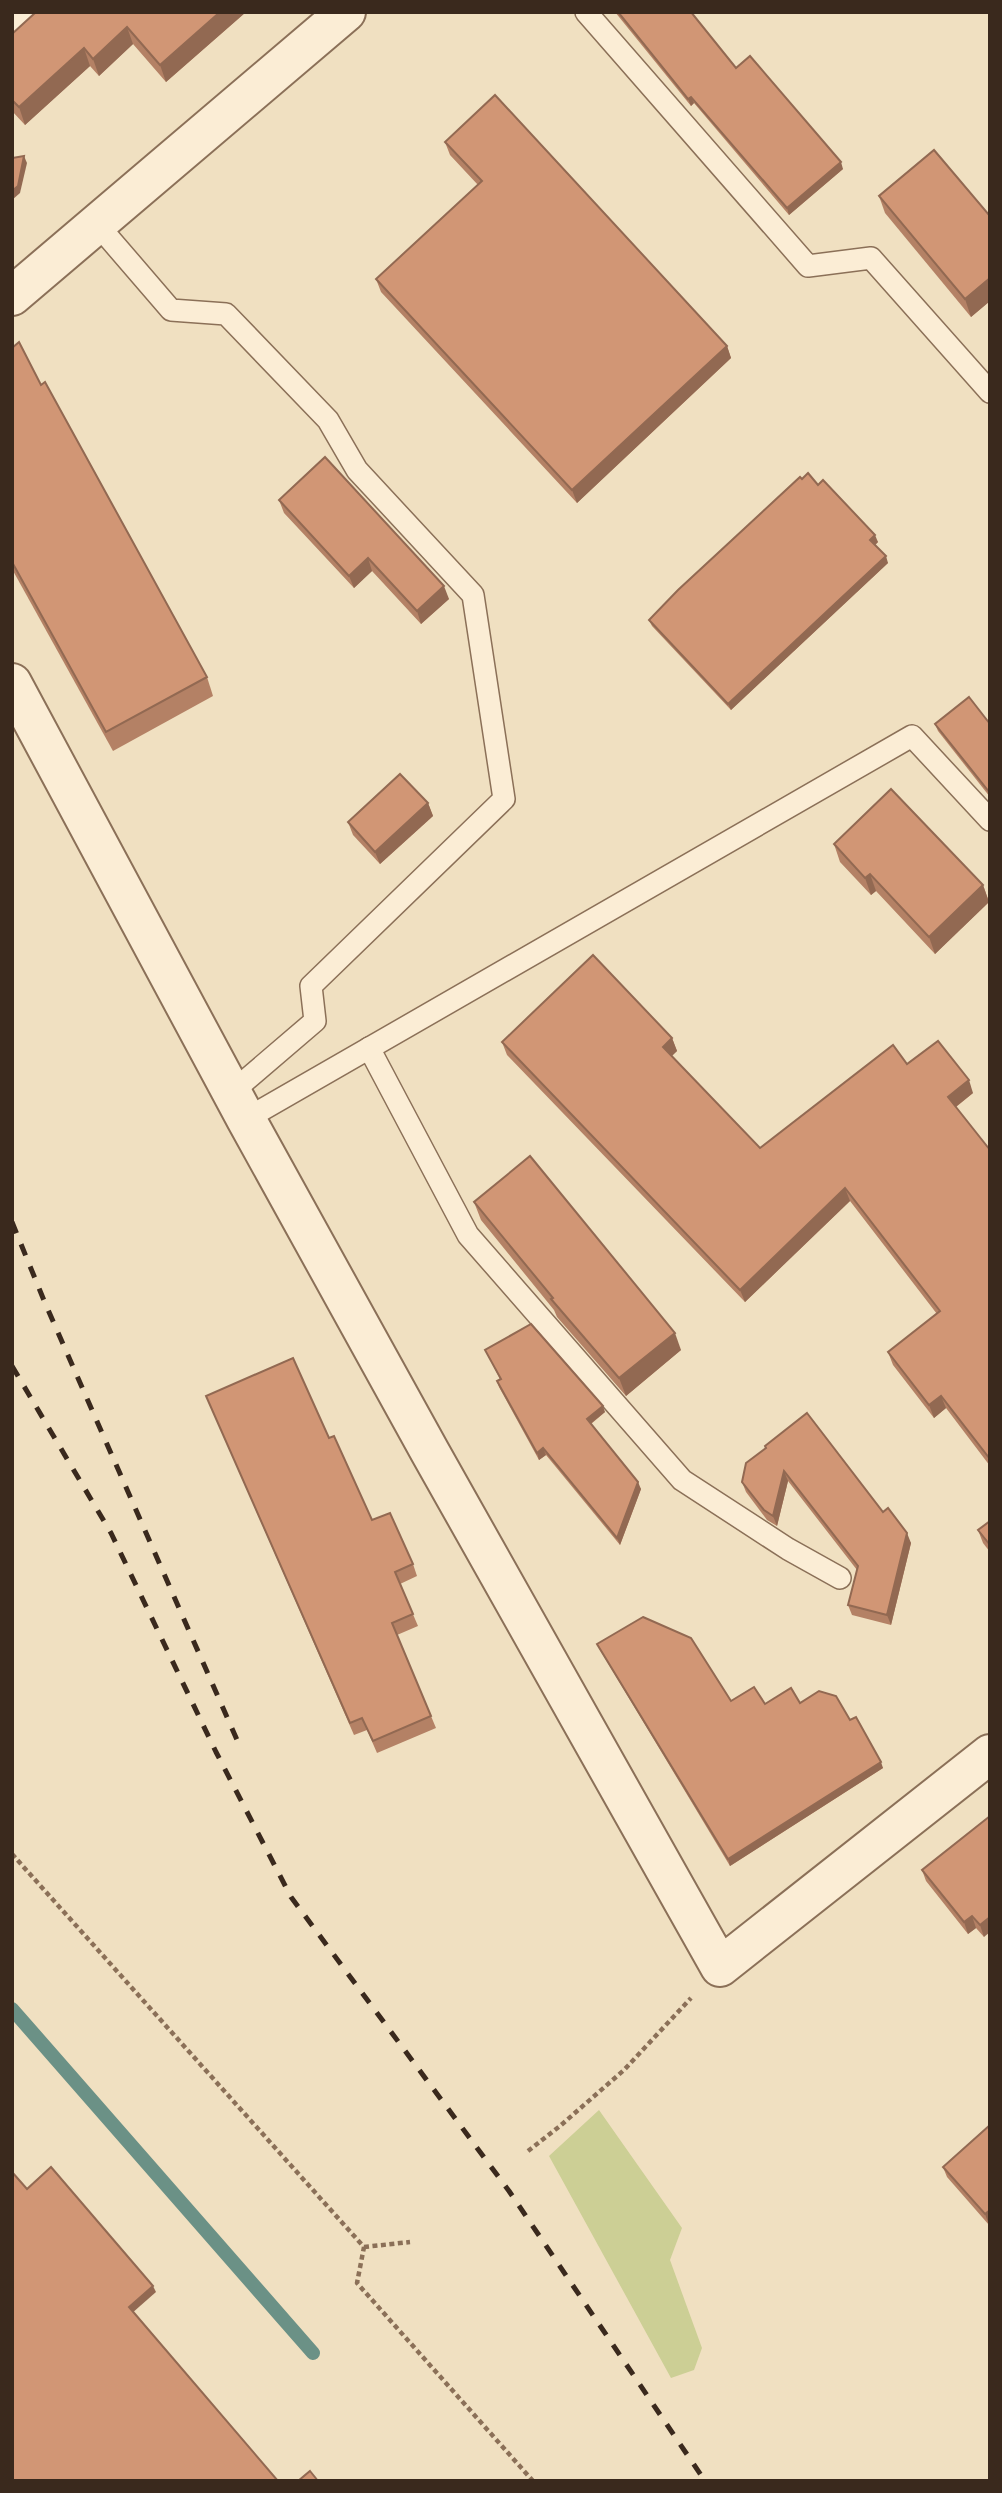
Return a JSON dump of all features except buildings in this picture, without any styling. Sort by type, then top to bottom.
[{"type":"street","points":[[12,296],[346,12]]},
{"type":"street","points":[[12,683],[430,1452],[720,1967],[990,1754]]},
{"type":"lane","points":[[12,25],[26,12]]},
{"type":"lane","points":[[586,12],[808,266],[871,258],[990,392]]},
{"type":"lane","points":[[97,225],[171,310],[226,314],[328,420],[357,470],[473,595],[504,799],[310,986],[315,1021],[239,1105]]},
{"type":"lane","points":[[239,1105],[369,1048],[912,736],[990,821]]},
{"type":"lane","points":[[369,1048],[468,1235],[682,1480],[788,1549],[840,1578]]},
{"type":"path","points":[[12,1854],[364,2247]]},
{"type":"path","points":[[528,2151],[624,2070],[720,1967]]},
{"type":"path","points":[[364,2247],[410,2242]]},
{"type":"path","points":[[364,2247],[357,2283],[533,2481]]},
{"type":"green space","points":[[599,2110],[682,2228],[670,2260],[702,2348],[694,2370],[671,2378],[549,2156]]},
{"type":"waterway","points":[[12,2009],[313,2353]]},
{"type":"railway","points":[[12,1222],[241,1749]]},
{"type":"railway","points":[[12,1366],[111,1533],[216,1752],[291,1897],[509,2191],[705,2481]]}]
